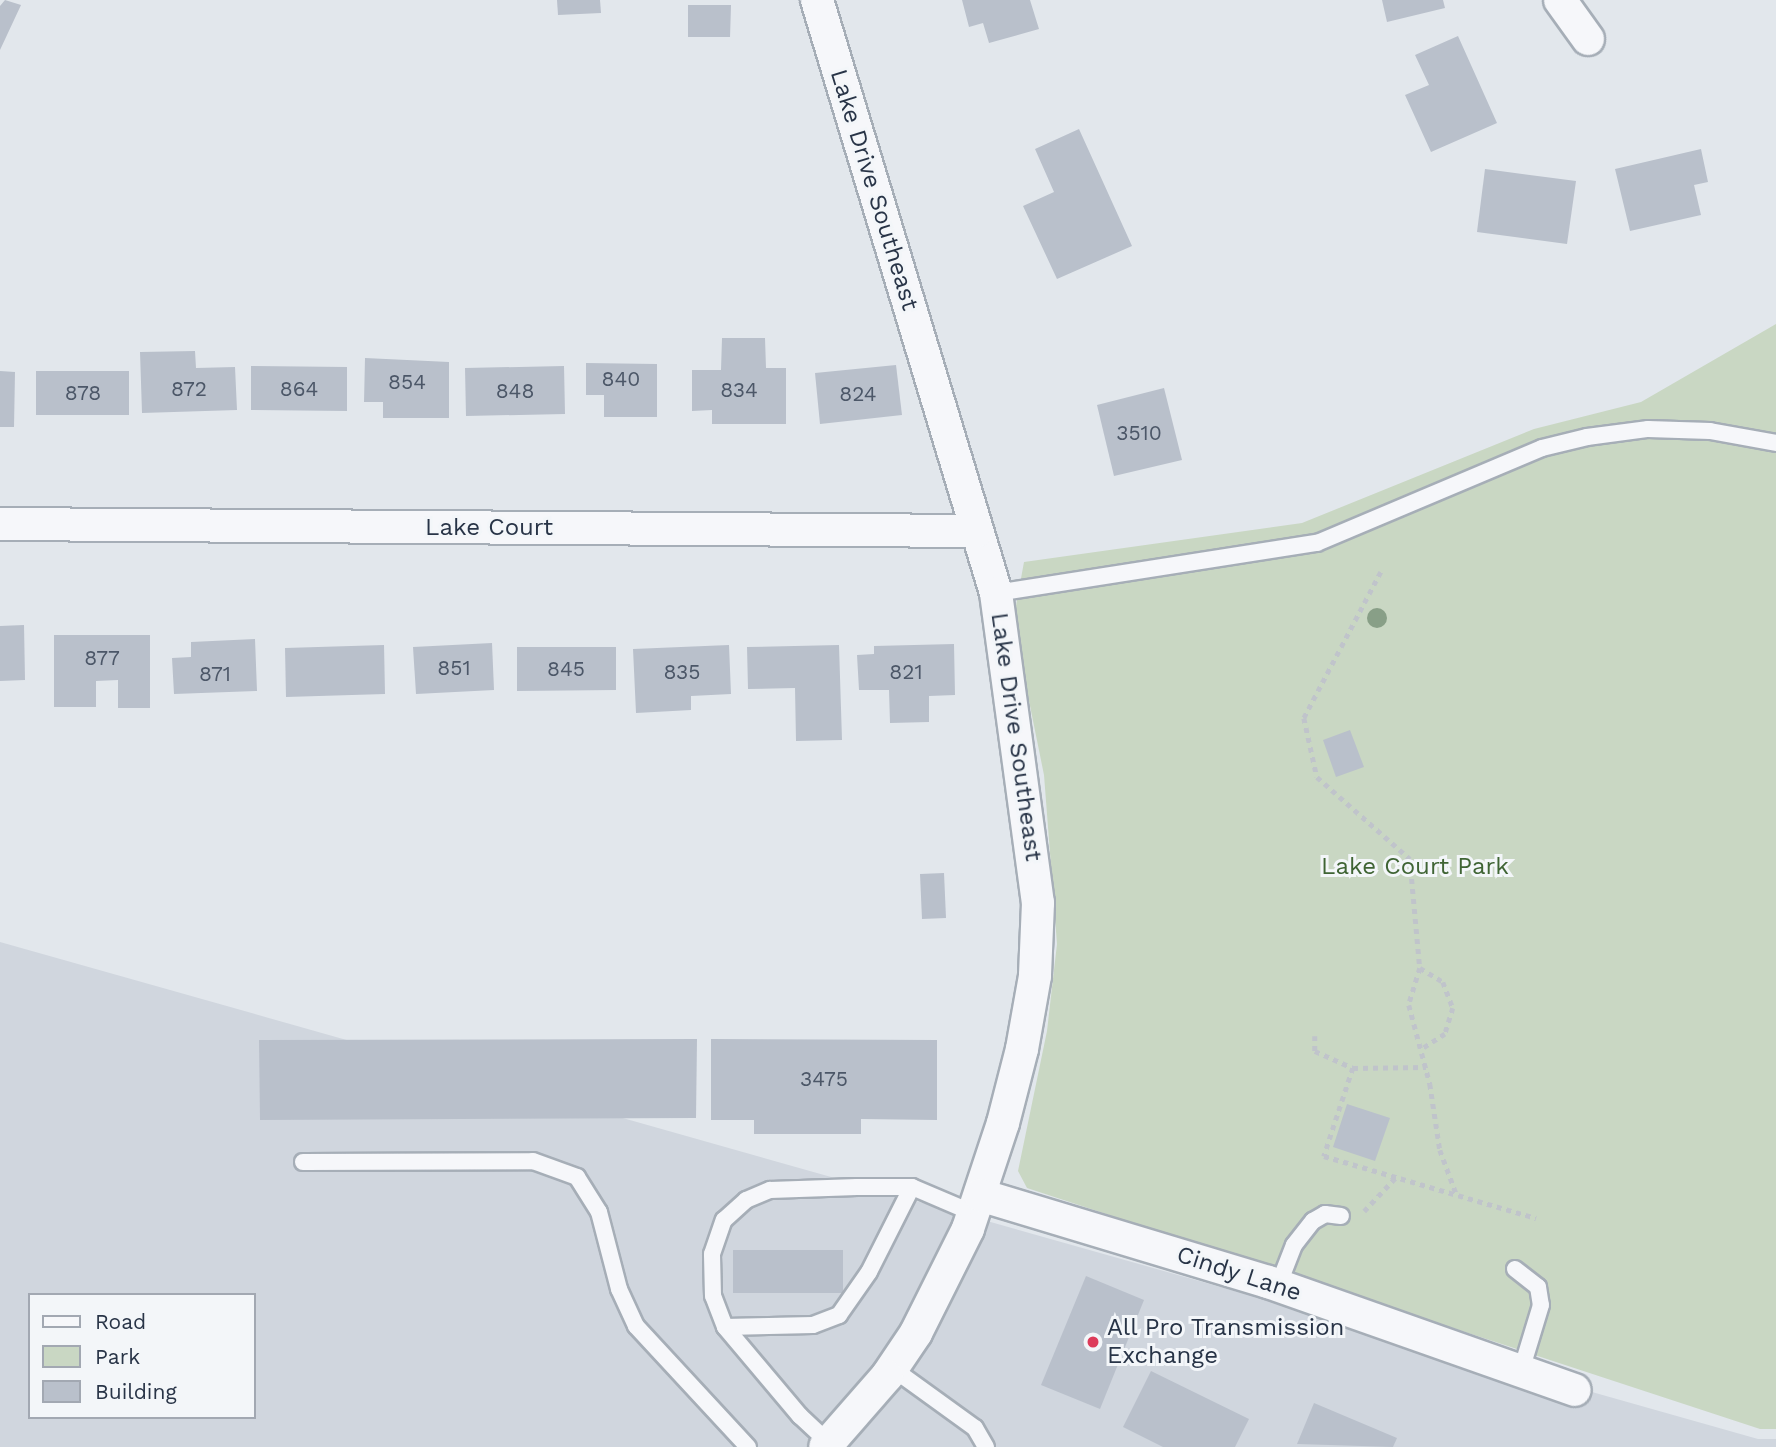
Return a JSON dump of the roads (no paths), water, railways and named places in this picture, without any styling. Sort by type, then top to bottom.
[{"type":"street","name":"Lake Drive Southeast","points":[[817,0],[996,593],[1034,851],[1038,940],[1019,1061],[976,1204],[938,1297],[892,1368],[827,1445]]},
{"type":"street","points":[[1560,0],[1588,39]]},
{"type":"street","name":"Lake Court","points":[[0,524],[977,531]]},
{"type":"street","name":"Cindy Lane","points":[[976,1204],[1278,1286],[1575,1390]]},
{"type":"lane","points":[[996,593],[1317,543],[1542,448],[1587,438],[1648,429],[1710,431],[1776,443]]},
{"type":"lane","points":[[303,1162],[533,1161],[577,1177],[599,1212],[619,1289],[636,1326],[748,1447]]},
{"type":"lane","points":[[827,1445],[725,1327],[713,1296],[712,1254],[724,1220],[746,1200],[770,1190],[912,1187],[976,1204]]},
{"type":"lane","points":[[725,1327],[813,1325],[839,1315],[869,1272],[912,1187]]},
{"type":"lane","points":[[1278,1286],[1294,1245],[1313,1221],[1325,1214],[1349,1218]]},
{"type":"lane","points":[[1514,1269],[1538,1287],[1541,1305],[1521,1371]]},
{"type":"lane","points":[[892,1368],[975,1428],[986,1447]]},
{"type":"place","name":"All Pro Transmission Exchange","points":[[1093,1342]]},
{"type":"park label","name":"Lake Court Park","points":[[1415,867]]}]
